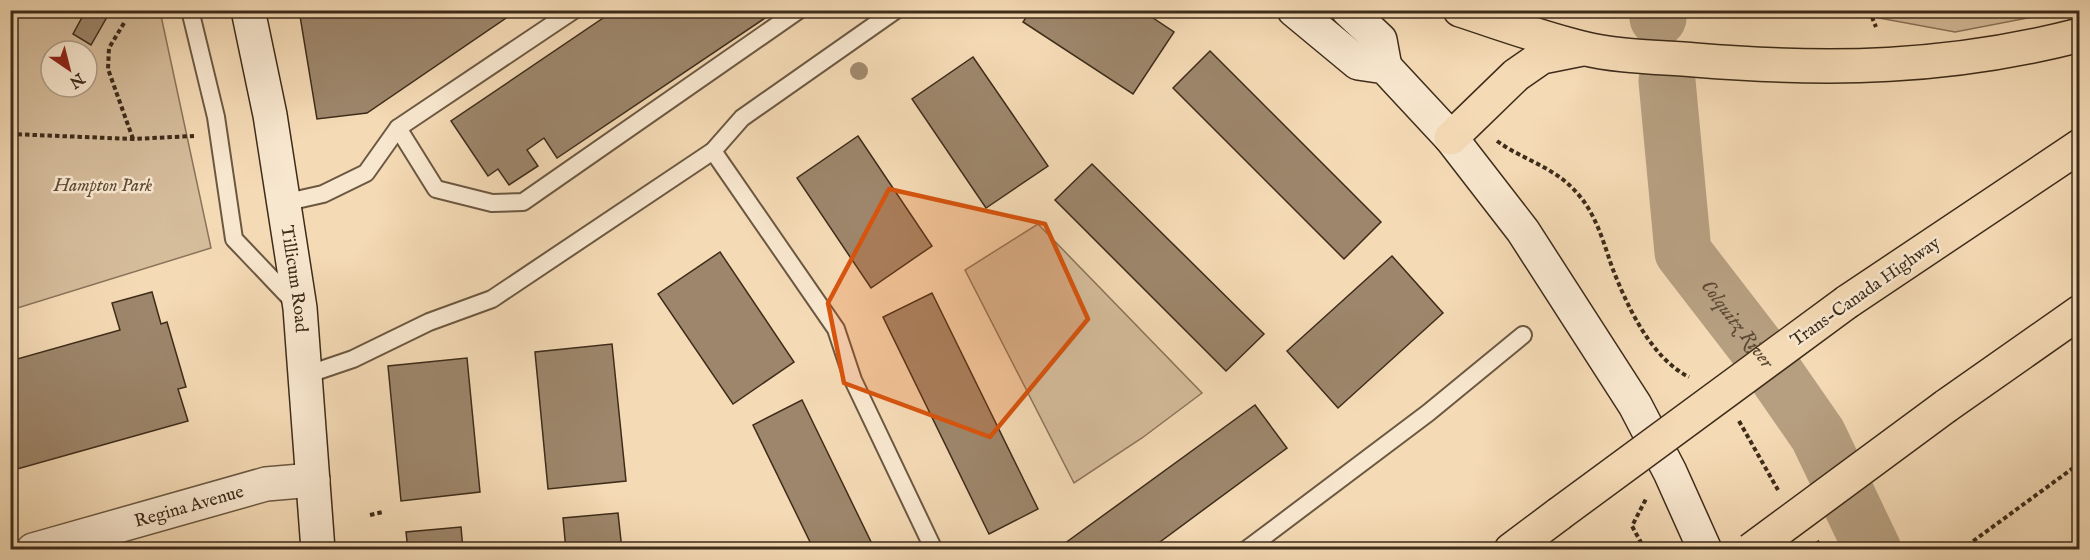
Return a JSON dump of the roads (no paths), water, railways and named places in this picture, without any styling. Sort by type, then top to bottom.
[{"type":"highway","points":[[1460,10],[1583,49],[1761,66],[1857,68],[1993,55],[2079,35]]},
{"type":"highway","points":[[1451,138],[1516,75],[1542,57],[1583,49]]},
{"type":"highway","name":"Trans-Canada Highway","points":[[1510,549],[1847,302],[2079,146]]},
{"type":"highway","points":[[1751,549],[2079,312]]},
{"type":"main road","name":"Tillicum Road","points":[[248,10],[270,115],[300,308],[318,549]]},
{"type":"main road","points":[[1294,10],[1358,63],[1385,67]]},
{"type":"main road","points":[[1348,10],[1380,40],[1385,67],[1451,138],[1523,231],[1587,328],[1650,434],[1705,549]]},
{"type":"main road","name":"Regina Avenue","points":[[33,549],[266,484],[313,480]]},
{"type":"lane","points":[[190,10],[219,136],[234,239],[300,308]]},
{"type":"lane","points":[[283,203],[323,194],[366,173],[398,128],[574,10]]},
{"type":"lane","points":[[398,128],[436,189],[492,203],[523,202],[799,10]]},
{"type":"lane","points":[[306,375],[353,359],[429,322],[492,299],[713,151],[741,118],[896,10]]},
{"type":"lane","points":[[713,151],[836,329],[853,380],[934,549]]},
{"type":"lane","points":[[1246,549],[1428,413],[1523,335]]},
{"type":"waterway","name":"Colquitz River","points":[[1657,10],[1658,18]]},
{"type":"waterway","name":"Colquitz River","points":[[1667,81],[1683,252],[1764,357],[1818,435],[1873,550]]},
{"type":"park label","name":"Hampton Park","points":[[103,185]]}]
